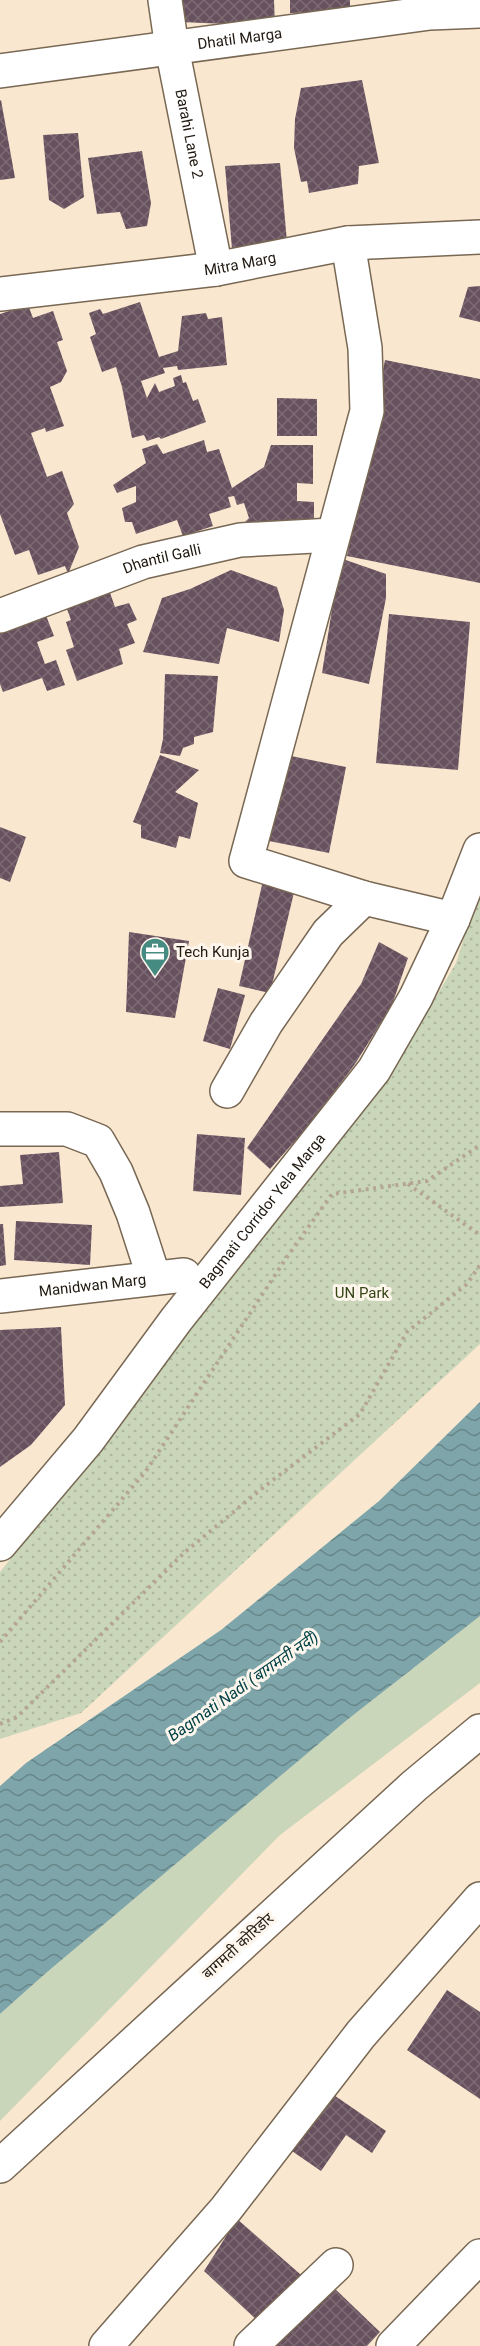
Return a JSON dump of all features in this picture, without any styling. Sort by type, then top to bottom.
[{"type":"street","name":"Barahi Lane 2","points":[[165,0],[172,48],[216,269]]},
{"type":"street","name":"Dhatil Marga","points":[[0,71],[172,48],[430,7],[480,11]]},
{"type":"street","name":"Mitra Marg","points":[[0,294],[216,269],[348,243],[480,237]]},
{"type":"street","points":[[348,243],[365,348],[367,411],[246,861],[364,898],[453,919]]},
{"type":"street","name":"Dhantil Galli","points":[[0,616],[143,562],[240,540],[333,535]]},
{"type":"street","name":"Bagmati Corridor Yela Marga","points":[[0,1544],[88,1440],[176,1320],[374,1070],[416,997],[453,919],[480,850]]},
{"type":"street","points":[[227,1090],[266,1023],[328,933],[364,898]]},
{"type":"street","name":"Manidwan Marg","points":[[0,1129],[67,1129],[98,1141],[169,1276],[0,1296]]},
{"type":"street","name":"बागमती कोरिडोर","points":[[0,2166],[414,1786],[480,1731]]},
{"type":"street","points":[[106,2346],[226,2210],[361,2034],[480,1899]]},
{"type":"street","points":[[393,2346],[480,2256]]},
{"type":"street","points":[[251,2346],[336,2265]]},
{"type":"path","points":[[0,1641],[146,1471],[287,1257],[332,1194],[427,1181],[480,1146]]},
{"type":"path","points":[[408,1184],[480,1235]]},
{"type":"path","points":[[0,1725],[17,1717],[185,1552],[360,1414],[407,1332],[467,1284],[480,1265]]},
{"type":"green space","name":"UN Park","points":[[480,888],[480,1344],[81,1713],[0,1739],[0,1572],[124,1416],[323,1147],[387,1080],[456,963]]},
{"type":"green space","points":[[480,1616],[480,1683],[280,1835],[0,2121],[0,2014],[347,1720]]},
{"type":"water","name":"Bagmati Nadi (बागमती नदी)","points":[[480,1402],[480,1616],[347,1720],[0,2014],[0,1786],[26,1763],[221,1630],[379,1501]]},
{"type":"building","points":[[177,0],[274,0],[275,26],[181,22]]},
{"type":"building","points":[[290,0],[350,0],[350,11],[290,13]]},
{"type":"building","points":[[362,80],[379,163],[359,166],[358,184],[309,193],[307,181],[301,182],[294,148],[295,119],[301,88]]},
{"type":"building","points":[[0,101],[15,178],[0,180]]},
{"type":"building","points":[[78,133],[84,197],[64,209],[49,200],[43,135]]},
{"type":"building","points":[[142,151],[151,203],[147,226],[126,229],[120,212],[97,214],[88,158]]},
{"type":"building","points":[[280,163],[287,242],[232,249],[225,166]]},
{"type":"building","points":[[480,286],[480,322],[459,317],[468,287]]},
{"type":"building","points":[[140,302],[159,357],[178,351],[182,316],[206,313],[208,319],[222,317],[227,365],[178,370],[177,366],[163,368],[165,373],[141,381],[147,398],[155,383],[159,392],[175,386],[173,378],[181,375],[193,401],[198,399],[206,422],[161,439],[159,437],[147,441],[144,435],[132,438],[116,367],[102,372],[90,337],[96,334],[89,313],[100,309],[103,314]]},
{"type":"building","points":[[28,305],[33,318],[53,311],[63,340],[57,342],[67,371],[61,382],[50,387],[64,426],[46,432],[45,428],[31,433],[47,477],[62,471],[74,504],[67,513],[79,547],[68,574],[65,566],[38,575],[29,550],[15,555],[0,514],[0,314]]},
{"type":"building","points":[[385,360],[480,379],[480,583],[347,556]]},
{"type":"building","points":[[277,398],[317,399],[317,436],[277,436]]},
{"type":"building","points":[[204,440],[207,452],[219,449],[232,488],[264,467],[271,445],[313,445],[313,484],[297,483],[297,501],[314,502],[314,523],[238,529],[249,518],[244,503],[237,505],[234,496],[228,497],[231,507],[209,514],[213,526],[183,536],[177,520],[136,534],[132,522],[125,522],[122,508],[136,502],[136,486],[117,493],[113,485],[146,463],[142,449],[157,444],[163,454]]},
{"type":"building","points":[[340,558],[386,574],[386,598],[369,684],[322,673]]},
{"type":"building","points":[[231,570],[277,587],[284,610],[279,642],[227,628],[219,664],[143,652],[162,598],[190,589]]},
{"type":"building","points":[[109,590],[115,607],[129,603],[137,620],[127,624],[135,643],[119,649],[123,664],[77,681],[66,650],[74,647],[66,622],[71,620],[63,598]]},
{"type":"building","points":[[45,613],[54,636],[37,642],[45,664],[56,660],[65,685],[47,691],[42,678],[3,692],[0,684],[0,630]]},
{"type":"building","points":[[389,614],[470,622],[458,770],[376,763]]},
{"type":"building","points":[[165,674],[218,676],[213,732],[194,737],[194,744],[183,748],[180,756],[160,753],[163,739]]},
{"type":"building","points":[[276,753],[346,767],[329,853],[259,839]]},
{"type":"building","points":[[160,755],[199,770],[175,792],[198,803],[190,839],[179,836],[176,848],[141,838],[141,825],[133,822]]},
{"type":"building","points":[[0,827],[26,837],[10,882],[0,878]]},
{"type":"building","points":[[264,876],[296,884],[270,993],[239,986]]},
{"type":"building","name":"Tech Kunja","points":[[129,932],[189,941],[175,1018],[126,1012]]},
{"type":"building","points":[[379,942],[408,958],[392,1005],[355,1064],[310,1124],[270,1169],[247,1148],[361,984]]},
{"type":"building","points":[[218,988],[245,995],[230,1049],[203,1041]]},
{"type":"building","points":[[197,1134],[245,1138],[241,1195],[193,1191]]},
{"type":"building","points":[[59,1152],[63,1203],[0,1207],[0,1186],[23,1184],[20,1155]]},
{"type":"building","points":[[16,1221],[92,1225],[90,1265],[14,1260]]},
{"type":"building","points":[[0,1224],[3,1224],[6,1265],[0,1266]]},
{"type":"building","points":[[61,1327],[65,1405],[31,1445],[0,1467],[0,1330]]},
{"type":"building","points":[[447,1990],[480,2012],[480,2099],[407,2050]]},
{"type":"building","points":[[328,2091],[386,2131],[372,2153],[346,2135],[321,2171],[289,2149]]},
{"type":"building","points":[[237,2219],[308,2281],[260,2323],[204,2271]]},
{"type":"building","points":[[331,2285],[380,2332],[367,2346],[268,2346]]},
{"type":"place","name":"Tech Kunja","points":[[155,978]]}]
